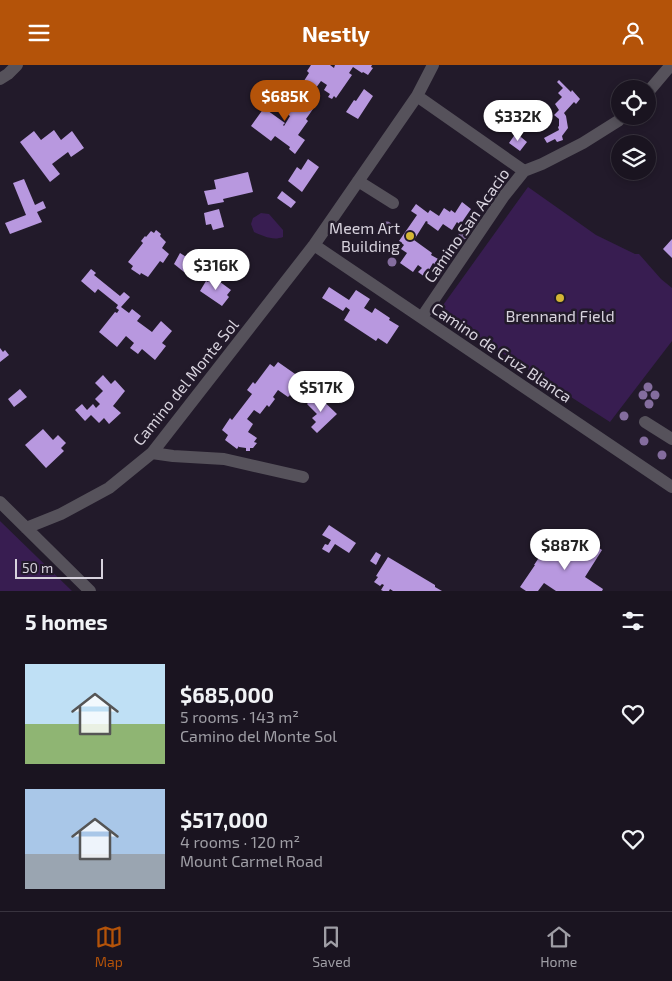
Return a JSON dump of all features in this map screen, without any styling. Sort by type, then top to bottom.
[{"type":"street","points":[[0,79],[17,65]]},
{"type":"street","name":"Camino del Monte Sol","points":[[26,527],[61,514],[109,488],[152,453],[314,245],[417,96],[434,65]]},
{"type":"street","points":[[656,83],[671,65]]},
{"type":"street","points":[[417,96],[524,171]]},
{"type":"street","name":"Camino San Acacio","points":[[422,317],[504,196],[524,171],[583,143],[612,125]]},
{"type":"street","points":[[358,181],[393,203]]},
{"type":"street","name":"Camino de Cruz Blanca","points":[[314,245],[672,487]]},
{"type":"street","points":[[646,422],[672,439]]},
{"type":"street","points":[[152,453],[224,459],[303,477]]},
{"type":"street","points":[[0,502],[90,591]]},
{"type":"shaded area","name":"Brennand Field","points":[[528,187],[596,235],[635,254],[639,254],[661,279],[672,288],[672,341],[610,422],[488,344],[441,308]]},
{"type":"shaded area","points":[[261,213],[269,214],[283,230],[283,237],[272,238],[254,232],[251,224],[253,218]]},
{"type":"shaded area","points":[[0,521],[72,591],[0,591]]},
{"type":"building","points":[[311,65],[330,65],[334,68],[335,65],[372,65],[371,67],[373,68],[368,75],[353,67],[349,73],[352,75],[336,98],[334,96],[332,99],[328,97],[330,94],[324,90],[327,85],[321,81],[313,92],[302,84],[309,73],[307,71]]},
{"type":"building","points":[[559,80],[580,99],[576,104],[574,102],[564,113],[568,128],[562,136],[563,140],[557,142],[555,139],[547,143],[544,138],[559,130],[559,119],[554,115],[559,110],[555,104],[562,97],[558,93],[563,88],[557,82]]},
{"type":"building","points":[[364,89],[373,96],[358,119],[346,112]]},
{"type":"building","points":[[291,93],[313,109],[306,119],[308,121],[298,135],[305,140],[295,154],[289,149],[290,147],[275,136],[271,141],[251,126],[264,108],[285,123],[284,126],[290,116],[275,105],[282,95],[287,99]]},
{"type":"building","points":[[54,130],[61,140],[72,131],[84,148],[71,157],[68,152],[52,164],[60,174],[50,182],[20,142],[34,131],[41,140]]},
{"type":"building","points":[[516,133],[527,142],[520,151],[509,143]]},
{"type":"building","points":[[308,159],[319,167],[302,192],[288,181],[297,167],[301,170]]},
{"type":"building","points":[[248,172],[253,192],[223,199],[224,202],[208,205],[204,191],[216,189],[214,180]]},
{"type":"building","points":[[24,179],[35,205],[43,201],[46,208],[37,212],[42,222],[10,234],[5,223],[26,215],[13,183]]},
{"type":"building","points":[[282,191],[296,202],[291,208],[277,198]]},
{"type":"building","name":"Meem Art Building","points":[[462,202],[471,209],[460,225],[457,222],[452,230],[443,224],[438,231],[426,221],[414,240],[432,253],[431,255],[440,260],[437,266],[433,263],[425,277],[418,272],[422,268],[418,265],[413,272],[400,263],[407,253],[401,249],[404,245],[399,241],[417,215],[411,211],[416,204],[428,213],[430,210],[439,216],[444,208],[455,213]]},
{"type":"building","points":[[219,209],[224,227],[213,230],[211,224],[206,225],[204,213]]},
{"type":"building","points":[[156,230],[166,242],[162,248],[169,254],[163,263],[160,261],[148,277],[141,273],[140,275],[131,269],[133,266],[128,262],[143,243],[141,241],[145,236],[151,231],[154,233]]},
{"type":"building","points":[[672,239],[672,258],[663,249]]},
{"type":"building","points":[[180,253],[191,260],[184,272],[174,264]]},
{"type":"building","points":[[91,269],[96,273],[94,275],[120,296],[124,292],[130,297],[121,307],[129,313],[132,309],[141,316],[137,321],[152,332],[161,321],[172,331],[162,343],[166,346],[155,360],[142,349],[138,354],[130,348],[134,343],[126,336],[117,347],[99,332],[115,312],[117,313],[119,310],[116,308],[118,305],[98,289],[95,293],[81,281]]},
{"type":"building","points":[[212,276],[231,290],[227,295],[229,297],[222,306],[200,291],[206,281],[208,282]]},
{"type":"building","points":[[329,287],[349,300],[356,290],[370,299],[364,308],[372,313],[375,308],[399,326],[387,344],[378,338],[376,341],[344,320],[350,310],[346,307],[343,311],[322,298]]},
{"type":"building","points":[[0,348],[9,355],[0,362]]},
{"type":"building","points":[[278,362],[298,376],[296,378],[301,383],[303,380],[308,383],[306,386],[310,389],[301,402],[290,395],[288,397],[278,390],[273,397],[275,399],[269,407],[267,405],[260,414],[254,410],[247,419],[253,424],[248,432],[257,438],[254,442],[257,443],[253,448],[250,448],[250,451],[246,451],[246,448],[239,446],[237,449],[225,440],[228,435],[222,430],[230,418],[232,420],[252,394],[247,390],[253,382],[255,384],[270,364],[274,367]]},
{"type":"building","points":[[103,375],[111,384],[115,380],[125,391],[113,406],[121,413],[109,424],[104,418],[99,423],[91,415],[85,421],[75,410],[82,404],[87,410],[93,404],[96,408],[100,404],[95,399],[103,391],[95,383]]},
{"type":"building","points":[[20,389],[27,397],[14,407],[8,399]]},
{"type":"building","points":[[316,394],[337,414],[317,433],[311,427],[316,422],[312,418],[317,414],[307,404]]},
{"type":"building","points":[[43,429],[53,440],[58,435],[66,443],[61,448],[64,451],[46,468],[25,445]]},
{"type":"building","points":[[329,525],[356,543],[349,553],[335,544],[329,553],[322,549],[331,540],[322,535]]},
{"type":"building","points":[[584,538],[602,550],[585,577],[603,589],[602,591],[556,591],[544,583],[538,591],[526,591],[520,587],[544,550],[566,565]]},
{"type":"building","points":[[376,552],[381,555],[376,565],[370,561]]},
{"type":"building","points":[[388,557],[442,591],[381,590],[384,585],[380,586],[374,582]]},
{"type":"place","name":"Meem Art Building","points":[[410,236]]},
{"type":"place","name":"Brennand Field","points":[[560,298]]}]
